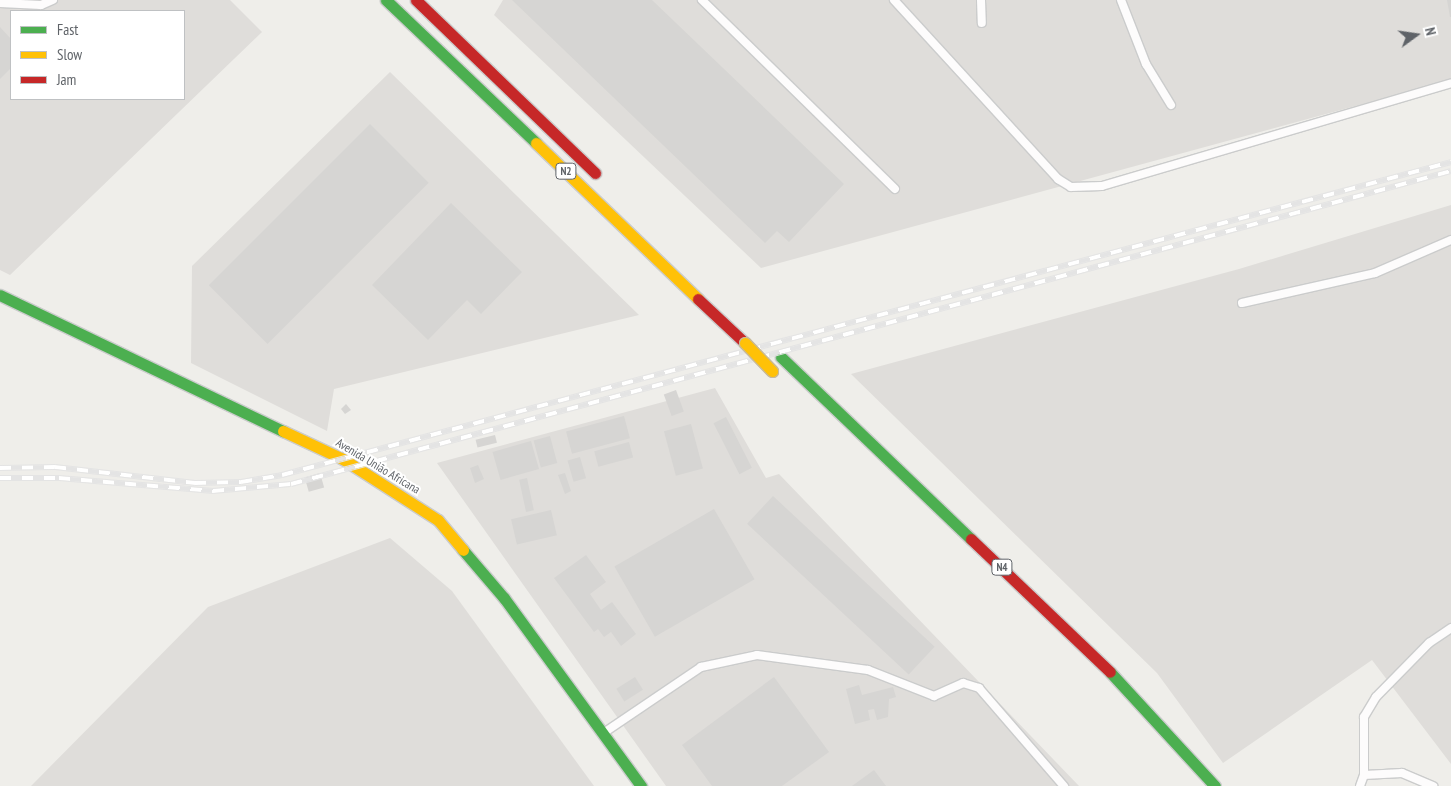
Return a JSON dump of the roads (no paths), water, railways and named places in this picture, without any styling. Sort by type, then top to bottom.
[{"type":"main road","name":"N2","points":[[386,0],[745,342],[775,374]]},
{"type":"main road","name":"N2","points":[[416,0],[602,180]]},
{"type":"main road","name":"Avenida União Africana","points":[[0,295],[343,459],[431,515],[498,591],[641,786]]},
{"type":"main road","name":"N4","points":[[770,345],[1106,667],[1215,786]]},
{"type":"main road","name":"N4","points":[[916,505],[1085,667]]},
{"type":"main road","points":[[1105,687],[1184,772]]},
{"type":"lane","points":[[0,3],[41,5],[53,0]]},
{"type":"lane","points":[[702,0],[895,190]]},
{"type":"lane","points":[[894,0],[1058,179],[1071,187],[1102,186],[1451,83]]},
{"type":"lane","points":[[980,0],[982,23]]},
{"type":"lane","points":[[1122,0],[1146,64],[1172,105]]},
{"type":"lane","points":[[1242,303],[1375,273],[1451,240]]},
{"type":"lane","points":[[1360,786],[1364,775],[1364,717],[1376,697],[1429,643],[1451,628]]},
{"type":"lane","points":[[604,734],[701,667],[757,655],[868,670],[934,696],[963,683],[979,688],[1064,786]]},
{"type":"lane","points":[[1364,775],[1402,773],[1433,786]]},
{"type":"railway","points":[[0,468],[55,467],[195,483],[241,482],[282,475],[1451,162]]},
{"type":"railway","points":[[0,478],[59,478],[213,491],[291,484],[1451,171]]}]
